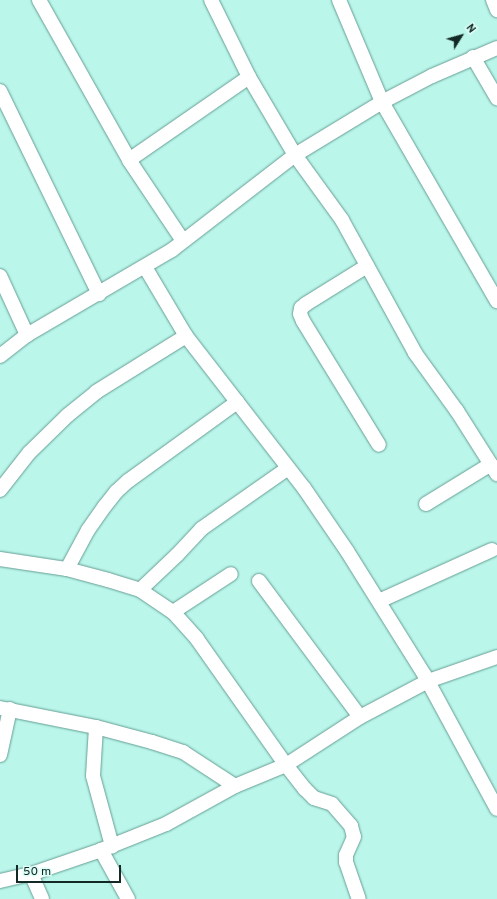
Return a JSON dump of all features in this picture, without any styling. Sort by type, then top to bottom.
[{"type":"street","points":[[40,0],[129,160],[183,241]]},
{"type":"street","points":[[211,0],[249,76],[295,155],[342,220],[415,353],[457,411],[494,469],[426,504]]},
{"type":"street","points":[[339,0],[382,102],[497,301]]},
{"type":"street","points":[[493,0],[497,10]]},
{"type":"street","points":[[0,356],[27,335],[145,267],[183,241],[295,155],[382,102],[473,57],[497,48]]},
{"type":"street","points":[[473,57],[497,98]]},
{"type":"street","points":[[129,160],[249,76]]},
{"type":"street","points":[[2,99],[99,294]]},
{"type":"street","points":[[367,266],[306,304],[301,308],[300,314],[302,321],[379,445]]},
{"type":"street","points":[[145,267],[186,336],[288,468],[348,551],[428,681],[497,809]]},
{"type":"street","points":[[0,276],[27,335]]},
{"type":"street","points":[[0,490],[29,453],[68,415],[96,392],[186,336]]},
{"type":"street","points":[[68,569],[88,530],[116,492],[128,481],[237,402]]},
{"type":"street","points":[[140,590],[177,555],[201,529],[288,468]]},
{"type":"street","points":[[379,601],[492,550]]},
{"type":"street","points":[[0,559],[68,569],[140,590],[173,612],[197,639],[286,765],[311,796],[332,804],[351,826],[354,837],[346,855],[346,862],[359,899]]},
{"type":"street","points":[[173,612],[231,574]]},
{"type":"street","points":[[259,581],[360,717]]},
{"type":"street","points":[[0,881],[30,874],[107,848],[166,824],[235,786],[286,765],[360,717],[428,681],[497,657]]},
{"type":"street","points":[[0,755],[5,708],[96,728],[152,742],[183,752],[235,786]]},
{"type":"street","points":[[96,728],[93,776],[107,848],[128,899]]},
{"type":"street","points":[[30,874],[42,899]]}]
